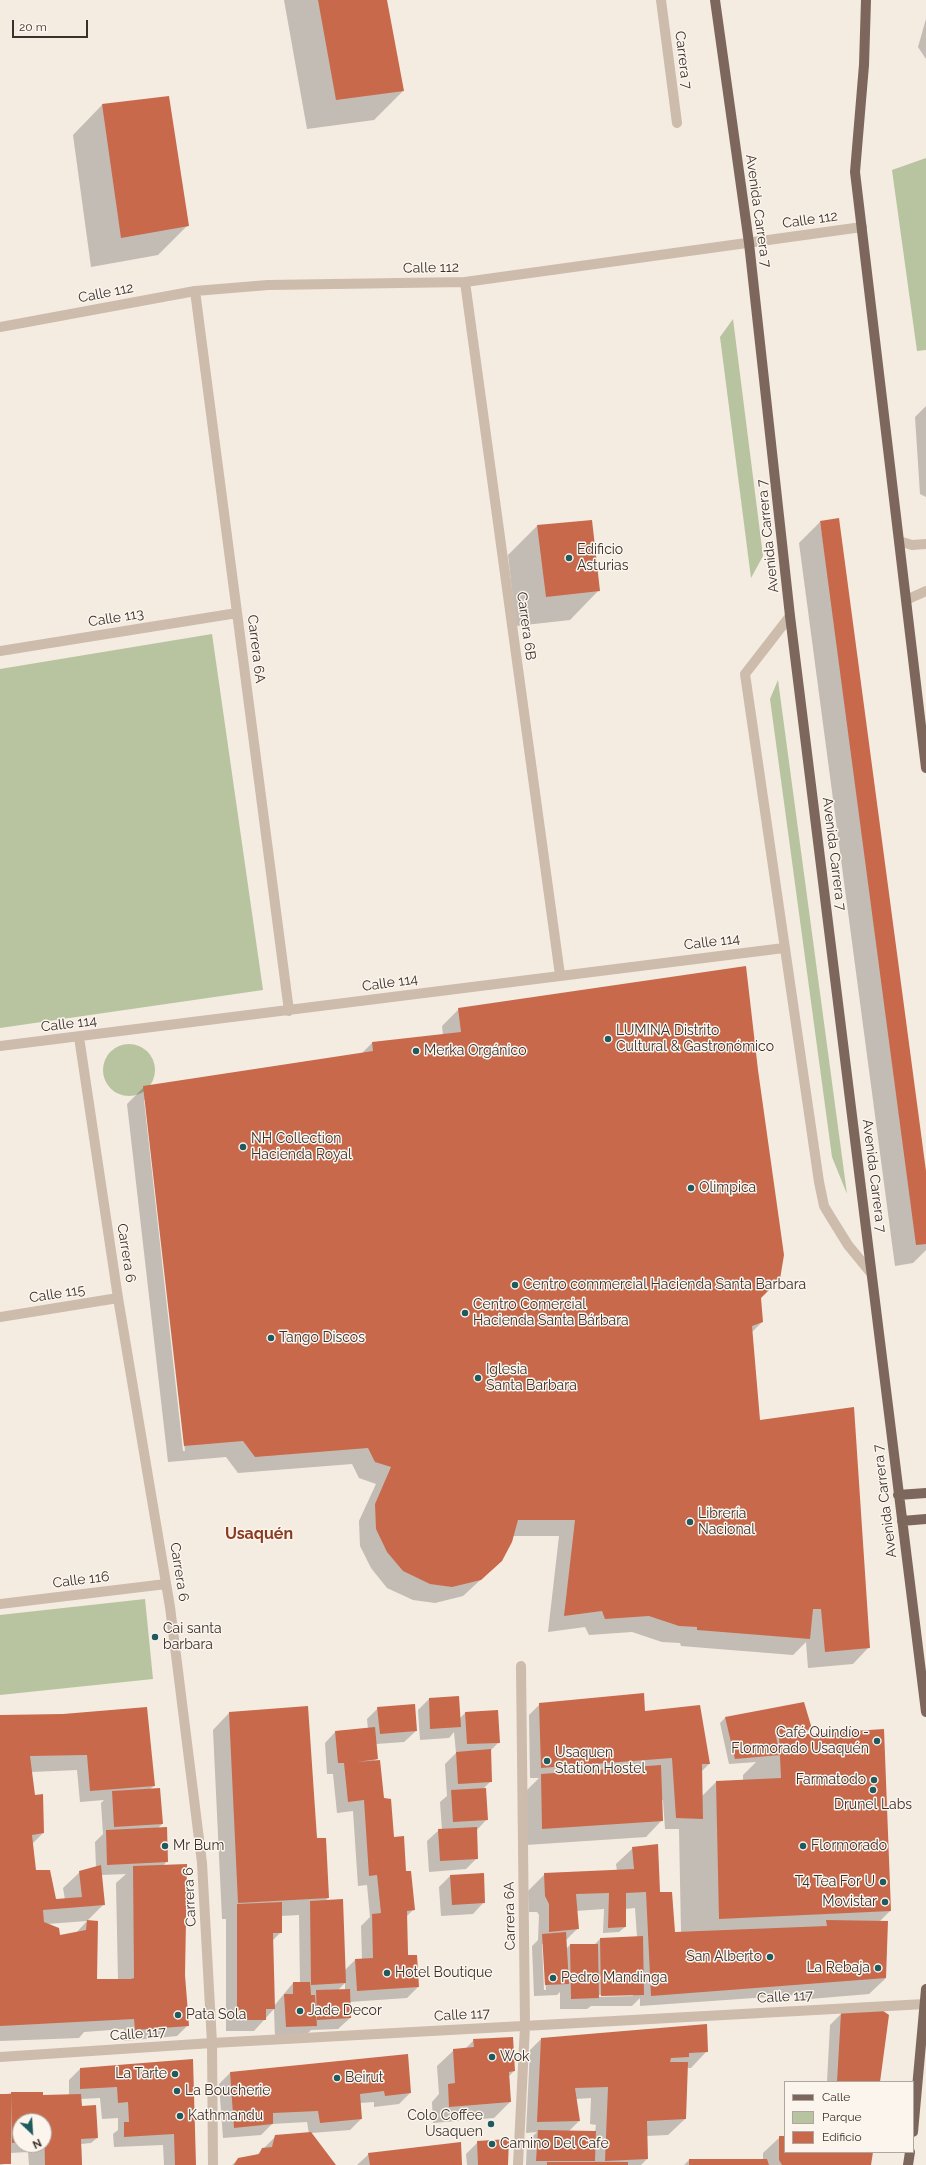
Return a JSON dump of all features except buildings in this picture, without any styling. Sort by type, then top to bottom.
[{"type":"main road","name":"Avenida Carrera 7","points":[[715,0],[749,243],[790,616],[926,1712]]},
{"type":"main road","points":[[866,0],[864,65],[855,172],[926,768]]},
{"type":"main road","points":[[898,1495],[926,1493]]},
{"type":"main road","points":[[902,1521],[926,1519]]},
{"type":"main road","points":[[914,2121],[926,1988]]},
{"type":"main road","points":[[908,2165],[910,2153]]},
{"type":"street","name":"Carrera 7","points":[[661,0],[677,123]]},
{"type":"street","name":"Calle 112","points":[[0,327],[195,291],[268,285],[465,282],[862,227]]},
{"type":"street","name":"Carrera 6B","points":[[465,282],[560,975]]},
{"type":"street","name":"Carrera 6A","points":[[195,291],[289,1011]]},
{"type":"street","points":[[899,541],[912,545],[926,544]]},
{"type":"street","points":[[906,600],[926,591]]},
{"type":"street","name":"Calle 113","points":[[0,650],[237,613]]},
{"type":"street","points":[[790,616],[745,674],[784,948],[819,1182],[824,1206],[848,1245],[871,1273]]},
{"type":"street","name":"Calle 114","points":[[0,1046],[784,948]]},
{"type":"street","name":"Carrera 6","points":[[79,1037],[118,1298],[166,1584],[202,1863],[212,2043],[213,2165]]},
{"type":"street","name":"Calle 115","points":[[0,1317],[118,1298]]},
{"type":"street","name":"Calle 116","points":[[0,1604],[166,1584]]},
{"type":"street","name":"Carrera 6A","points":[[518,2165],[525,2026],[521,1666]]},
{"type":"street","name":"Calle 117","points":[[0,2057],[212,2043],[925,2004]]},
{"type":"green space","points":[[926,158],[926,350],[917,351],[892,170]]},
{"type":"green space","points":[[733,319],[763,556],[751,578],[720,337]]},
{"type":"green space","points":[[212,634],[263,990],[0,1028],[0,669]]},
{"type":"green space","points":[[778,680],[847,1194],[832,1157],[770,699]]},
{"type":"green space","points":[[124,1044],[134,1044],[143,1048],[151,1056],[155,1065],[155,1075],[151,1084],[143,1092],[134,1096],[124,1096],[115,1092],[107,1084],[103,1075],[103,1065],[107,1056],[115,1048]]},
{"type":"green space","points":[[145,1599],[153,1679],[0,1695],[0,1615]]},
{"type":"place","name":"Edificio Asturias","points":[[569,558]]},
{"type":"place","name":"LUMINA Distrito Cultural & Gastronómico","points":[[608,1039]]},
{"type":"place","name":"Merka Orgánico","points":[[416,1051]]},
{"type":"place","name":"NH Collection Hacienda Royal","points":[[243,1147]]},
{"type":"place","name":"Olimpica","points":[[691,1188]]},
{"type":"place","name":"Centro commercial Hacienda Santa Barbara","points":[[515,1285]]},
{"type":"place","name":"Centro Comercial Hacienda Santa Bárbara","points":[[465,1313]]},
{"type":"place","name":"Tango Discos","points":[[271,1338]]},
{"type":"place","name":"Iglesia Santa Barbara","points":[[478,1378]]},
{"type":"place","name":"Librería Nacional","points":[[690,1522]]},
{"type":"place","name":"Cai santa barbara","points":[[155,1637]]},
{"type":"place","name":"Café Quindío - Flormorado Usaquén","points":[[877,1741]]},
{"type":"place","name":"Usaquen Station Hostel","points":[[547,1761]]},
{"type":"place","name":"Farmatodo","points":[[874,1780]]},
{"type":"place","name":"Drunel Labs","points":[[873,1790]]},
{"type":"place","name":"Mr Bum","points":[[165,1846]]},
{"type":"place","name":"Flormorado","points":[[803,1846]]},
{"type":"place","name":"T4 Tea For U","points":[[883,1882]]},
{"type":"place","name":"Movistar","points":[[885,1902]]},
{"type":"place","name":"San Alberto","points":[[770,1957]]},
{"type":"place","name":"La Rebaja","points":[[878,1968]]},
{"type":"place","name":"Hotel Boutique","points":[[387,1973]]},
{"type":"place","name":"Pedro Mandinga","points":[[553,1978]]},
{"type":"place","name":"Jade Decor","points":[[300,2011]]},
{"type":"place","name":"Pata Sola","points":[[178,2015]]},
{"type":"place","name":"Wok","points":[[492,2057]]},
{"type":"place","name":"La Tarte","points":[[175,2074]]},
{"type":"place","name":"Beirut","points":[[337,2078]]},
{"type":"place","name":"La Boucherie","points":[[177,2091]]},
{"type":"place","name":"Kathmandu","points":[[180,2116]]},
{"type":"place","name":"Colo Coffee Usaquen","points":[[491,2124]]},
{"type":"place","name":"Camino Del Cafe","points":[[492,2144]]},
{"type":"district","name":"Usaquén","points":[[259,1534]]}]
